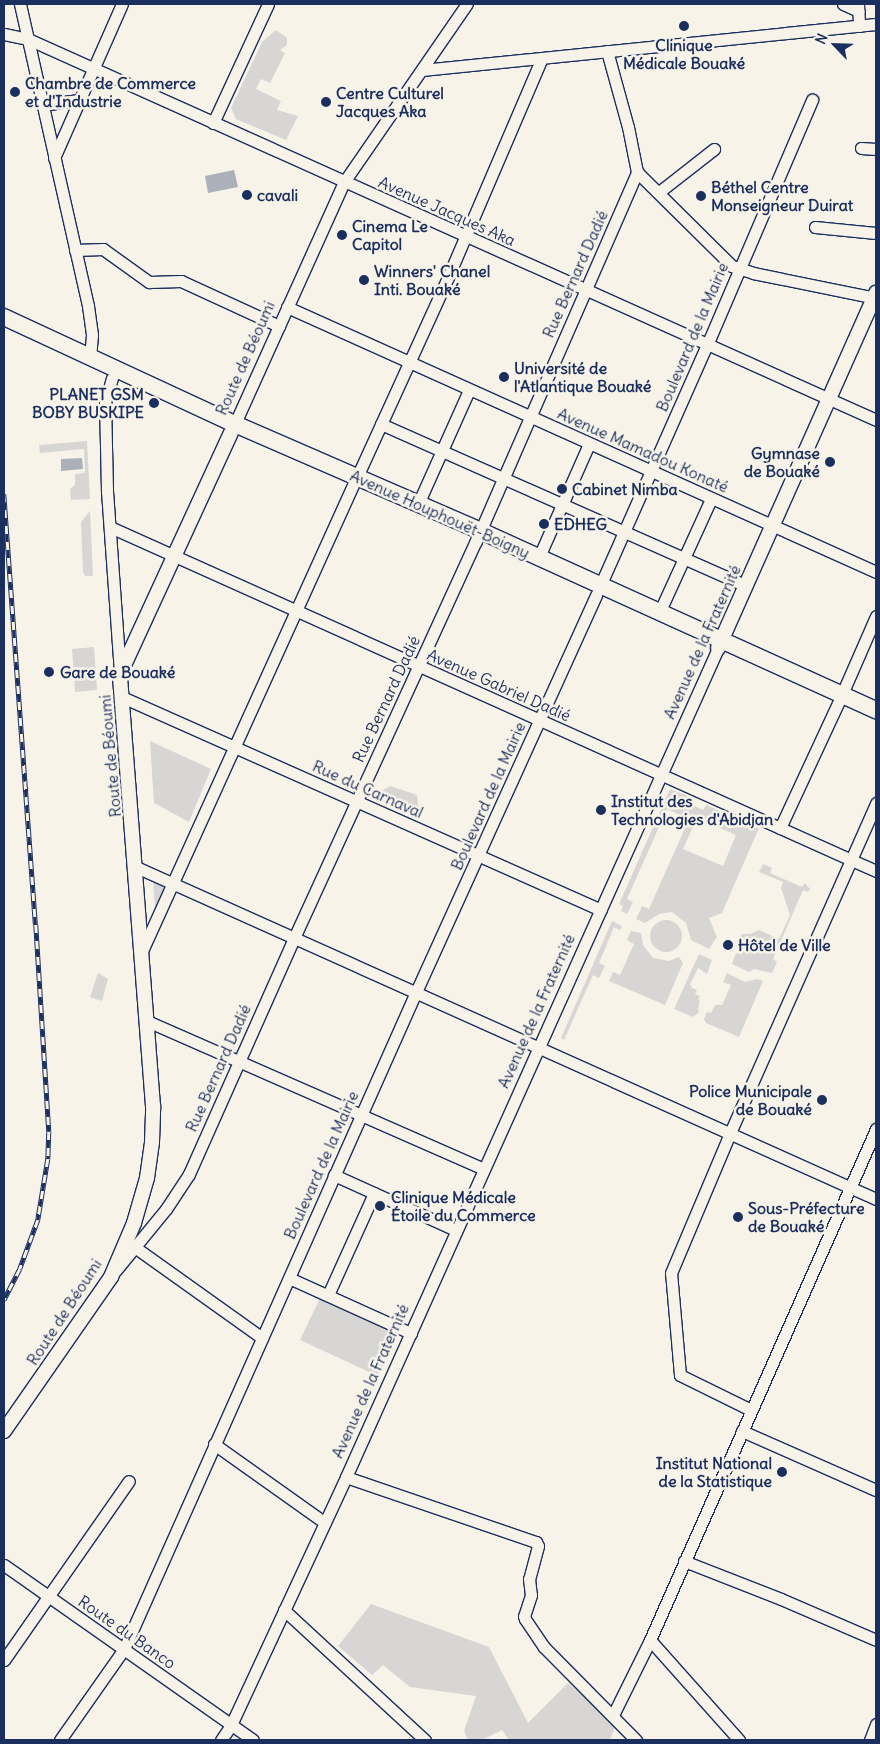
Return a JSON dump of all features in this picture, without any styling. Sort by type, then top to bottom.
[{"type":"highway","name":"Avenue Houphouët-Boigny","points":[[4,317],[90,356],[233,428]]},
{"type":"highway","name":"Avenue Houphouët-Boigny","points":[[4,328],[112,378],[355,481],[840,698],[876,710]]},
{"type":"highway","name":"Avenue Houphouët-Boigny","points":[[355,481],[418,504],[478,536],[538,559],[598,591],[659,613],[720,645]]},
{"type":"highway","name":"Avenue Houphouët-Boigny","points":[[840,698],[876,720]]},
{"type":"main road","name":"Avenue de la Fraternité","points":[[720,645],[876,296]]},
{"type":"main road","name":"Route de Béoumi","points":[[4,1430],[111,1277],[134,1223],[147,1178],[152,1142],[153,1106],[120,674],[233,428]]},
{"type":"street","points":[[20,4],[91,324],[93,346],[90,356]]},
{"type":"street","points":[[54,158],[122,4]]},
{"type":"street","points":[[213,123],[268,4]]},
{"type":"street","name":"Route de Béoumi","points":[[233,428],[344,182],[467,4]]},
{"type":"street","points":[[843,4],[858,8],[859,26]]},
{"type":"street","points":[[422,70],[876,24]]},
{"type":"street","name":"Avenue Jacques Aka","points":[[4,34],[28,39],[876,420]]},
{"type":"street","points":[[607,51],[628,126],[637,172],[738,269],[876,296]]},
{"type":"street","points":[[142,951],[233,746],[296,612],[466,237],[542,58]]},
{"type":"street","points":[[42,105],[79,100]]},
{"type":"street","name":"Boulevard de la Mairie","points":[[60,1740],[124,1649],[416,992],[652,472],[812,100]]},
{"type":"street","points":[[861,148],[876,149]]},
{"type":"street","points":[[659,192],[714,149]]},
{"type":"street","name":"Rue Bernard Dadié","points":[[111,1277],[136,1248],[189,1174],[294,938],[478,536],[637,172]]},
{"type":"street","points":[[814,226],[876,233]]},
{"type":"street","points":[[75,250],[103,250],[149,282],[181,282],[279,326]]},
{"type":"street","name":"Avenue Mamadou Konaté","points":[[287,307],[876,572]]},
{"type":"street","points":[[112,378],[105,402],[110,527],[120,674]]},
{"type":"street","points":[[418,504],[469,390]]},
{"type":"street","points":[[381,424],[624,534],[746,586]]},
{"type":"street","points":[[538,559],[589,444]]},
{"type":"street","points":[[659,613],[712,499]]},
{"type":"street","name":"Avenue Gabriel Dadié","points":[[110,527],[876,871]]},
{"type":"street","points":[[780,828],[876,616]]},
{"type":"street","name":"Avenue de la Fraternité","points":[[221,1740],[231,1725],[346,1477],[720,645]]},
{"type":"street","name":"Rue du Carnaval","points":[[122,697],[601,910]]},
{"type":"street","points":[[751,1410],[680,1375],[671,1278],[730,1133],[876,803]]},
{"type":"street","points":[[136,867],[876,1199]]},
{"type":"street","points":[[147,1021],[484,1169]]},
{"type":"street","points":[[613,1715],[650,1640],[876,1129]]},
{"type":"street","points":[[334,1175],[456,1230]]},
{"type":"street","points":[[328,1296],[374,1193]]},
{"type":"street","points":[[136,1248],[262,1338]]},
{"type":"street","points":[[289,1278],[411,1333]]},
{"type":"street","points":[[742,1431],[876,1490]]},
{"type":"street","points":[[214,1444],[325,1523]]},
{"type":"street","points":[[346,1477],[536,1542],[538,1546],[529,1578],[531,1595],[524,1616],[525,1619],[544,1647],[636,1740]]},
{"type":"street","points":[[4,1660],[129,1481]]},
{"type":"street","points":[[684,1561],[781,1599],[876,1640]]},
{"type":"street","name":"Route du Banco","points":[[4,1565],[254,1740]]},
{"type":"street","points":[[284,1610],[425,1740]]},
{"type":"street","points":[[650,1640],[739,1740]]},
{"type":"street","points":[[872,1739],[876,1724]]},
{"type":"shaded area","points":[[276,30],[287,38],[287,45],[280,50],[285,53],[270,83],[261,79],[256,89],[281,101],[277,110],[298,116],[286,140],[236,119],[231,108],[262,42]]},
{"type":"shaded area","points":[[234,170],[238,187],[208,193],[205,176]]},
{"type":"shaded area","points":[[87,441],[90,499],[71,500],[70,489],[75,485],[75,474],[85,473],[84,449],[40,453],[39,445]]},
{"type":"shaded area","points":[[82,458],[83,469],[61,471],[61,459]]},
{"type":"shaded area","points":[[90,511],[93,576],[85,576],[83,572],[81,522]]},
{"type":"shaded area","points":[[94,647],[97,690],[75,692],[72,649]]},
{"type":"shaded area","points":[[150,741],[211,769],[189,822],[154,803]]},
{"type":"shaded area","points":[[390,786],[417,795],[419,811],[377,793]]},
{"type":"shaded area","points":[[670,789],[690,797],[688,803],[703,810],[706,805],[759,828],[722,913],[709,918],[717,937],[709,949],[691,940],[686,923],[672,912],[659,914],[645,923],[636,919],[642,906],[649,909],[689,819],[667,809],[627,899],[633,902],[627,914],[621,911],[623,906],[619,904]],"holes":[[[697,818],[736,835],[723,866],[683,849]]]},
{"type":"shaded area","points":[[763,864],[772,868],[770,873],[802,887],[805,883],[810,889],[808,892],[803,890],[773,959],[777,962],[772,973],[754,969],[749,972],[732,964],[736,953],[742,954],[744,949],[740,939],[742,934],[750,934],[759,930],[779,939],[790,915],[781,888],[783,882],[759,872]]},
{"type":"shaded area","points":[[153,880],[166,886],[155,911]]},
{"type":"shaded area","points":[[666,920],[672,921],[677,925],[681,930],[681,942],[677,947],[672,951],[666,952],[660,951],[655,947],[651,942],[650,936],[651,930],[655,925],[660,921]]},
{"type":"shaded area","points":[[612,921],[622,926],[620,930],[614,927],[599,963],[605,966],[599,978],[593,975],[564,1040],[561,1038]]},
{"type":"shaded area","points":[[631,931],[641,933],[643,945],[653,958],[669,961],[679,957],[683,963],[665,1005],[609,981],[613,972],[620,975],[634,944],[627,940]]},
{"type":"shaded area","points":[[699,954],[712,960],[707,974],[698,968],[690,984],[692,988],[697,990],[695,994],[700,996],[698,1000],[700,1001],[699,1012],[693,1017],[674,1009]]},
{"type":"shaded area","points":[[98,973],[108,979],[102,1001],[90,997]]},
{"type":"shaded area","points":[[727,973],[745,982],[757,979],[763,981],[739,1037],[706,1023],[704,1019],[707,1012],[711,1013],[715,1005],[722,1005],[731,985],[723,982]]},
{"type":"shaded area","points":[[321,1296],[398,1333],[378,1376],[300,1340]]},
{"type":"shaded area","points":[[371,1604],[489,1647],[528,1723],[568,1683],[616,1724],[610,1740],[509,1740],[502,1730],[482,1740],[468,1740],[464,1731],[476,1696],[410,1687],[383,1665],[372,1675],[338,1646]]},
{"type":"railway","points":[[4,494],[36,925],[49,1132],[48,1159],[38,1220],[20,1269],[4,1300]]},
{"type":"place","name":"Clinique Médicale Bouaké","points":[[684,26]]},
{"type":"place","name":"Chambre de Commerce et d'Industrie","points":[[15,92]]},
{"type":"place","name":"Centre Culturel Jacques Aka","points":[[326,102]]},
{"type":"place","name":"cavali","points":[[247,195]]},
{"type":"place","name":"Béthel Centre Monseigneur Duirat","points":[[701,196]]},
{"type":"place","name":"Cinema Le Capitol","points":[[342,235]]},
{"type":"place","name":"Winners' Chanel Inti. Bouaké","points":[[364,280]]},
{"type":"place","name":"Université de l'Atlantique Bouaké","points":[[504,377]]},
{"type":"place","name":"PLANET GSM BOBY BUSKIPE","points":[[154,403]]},
{"type":"place","name":"Gymnase de Bouaké","points":[[830,462]]},
{"type":"place","name":"Cabinet Nimba","points":[[562,489]]},
{"type":"place","name":"EDHEG","points":[[544,524]]},
{"type":"place","name":"Gare de Bouaké","points":[[49,672]]},
{"type":"place","name":"Institut des Technologies d'Abidjan","points":[[601,810]]},
{"type":"place","name":"Hôtel de Ville","points":[[728,945]]},
{"type":"place","name":"Police Municipale de Bouaké","points":[[822,1100]]},
{"type":"place","name":"Clinique Médicale Étoile du Commerce","points":[[380,1206]]},
{"type":"place","name":"Sous-Préfecture de Bouaké","points":[[738,1217]]},
{"type":"place","name":"Institut National de la Statistique","points":[[782,1472]]}]
